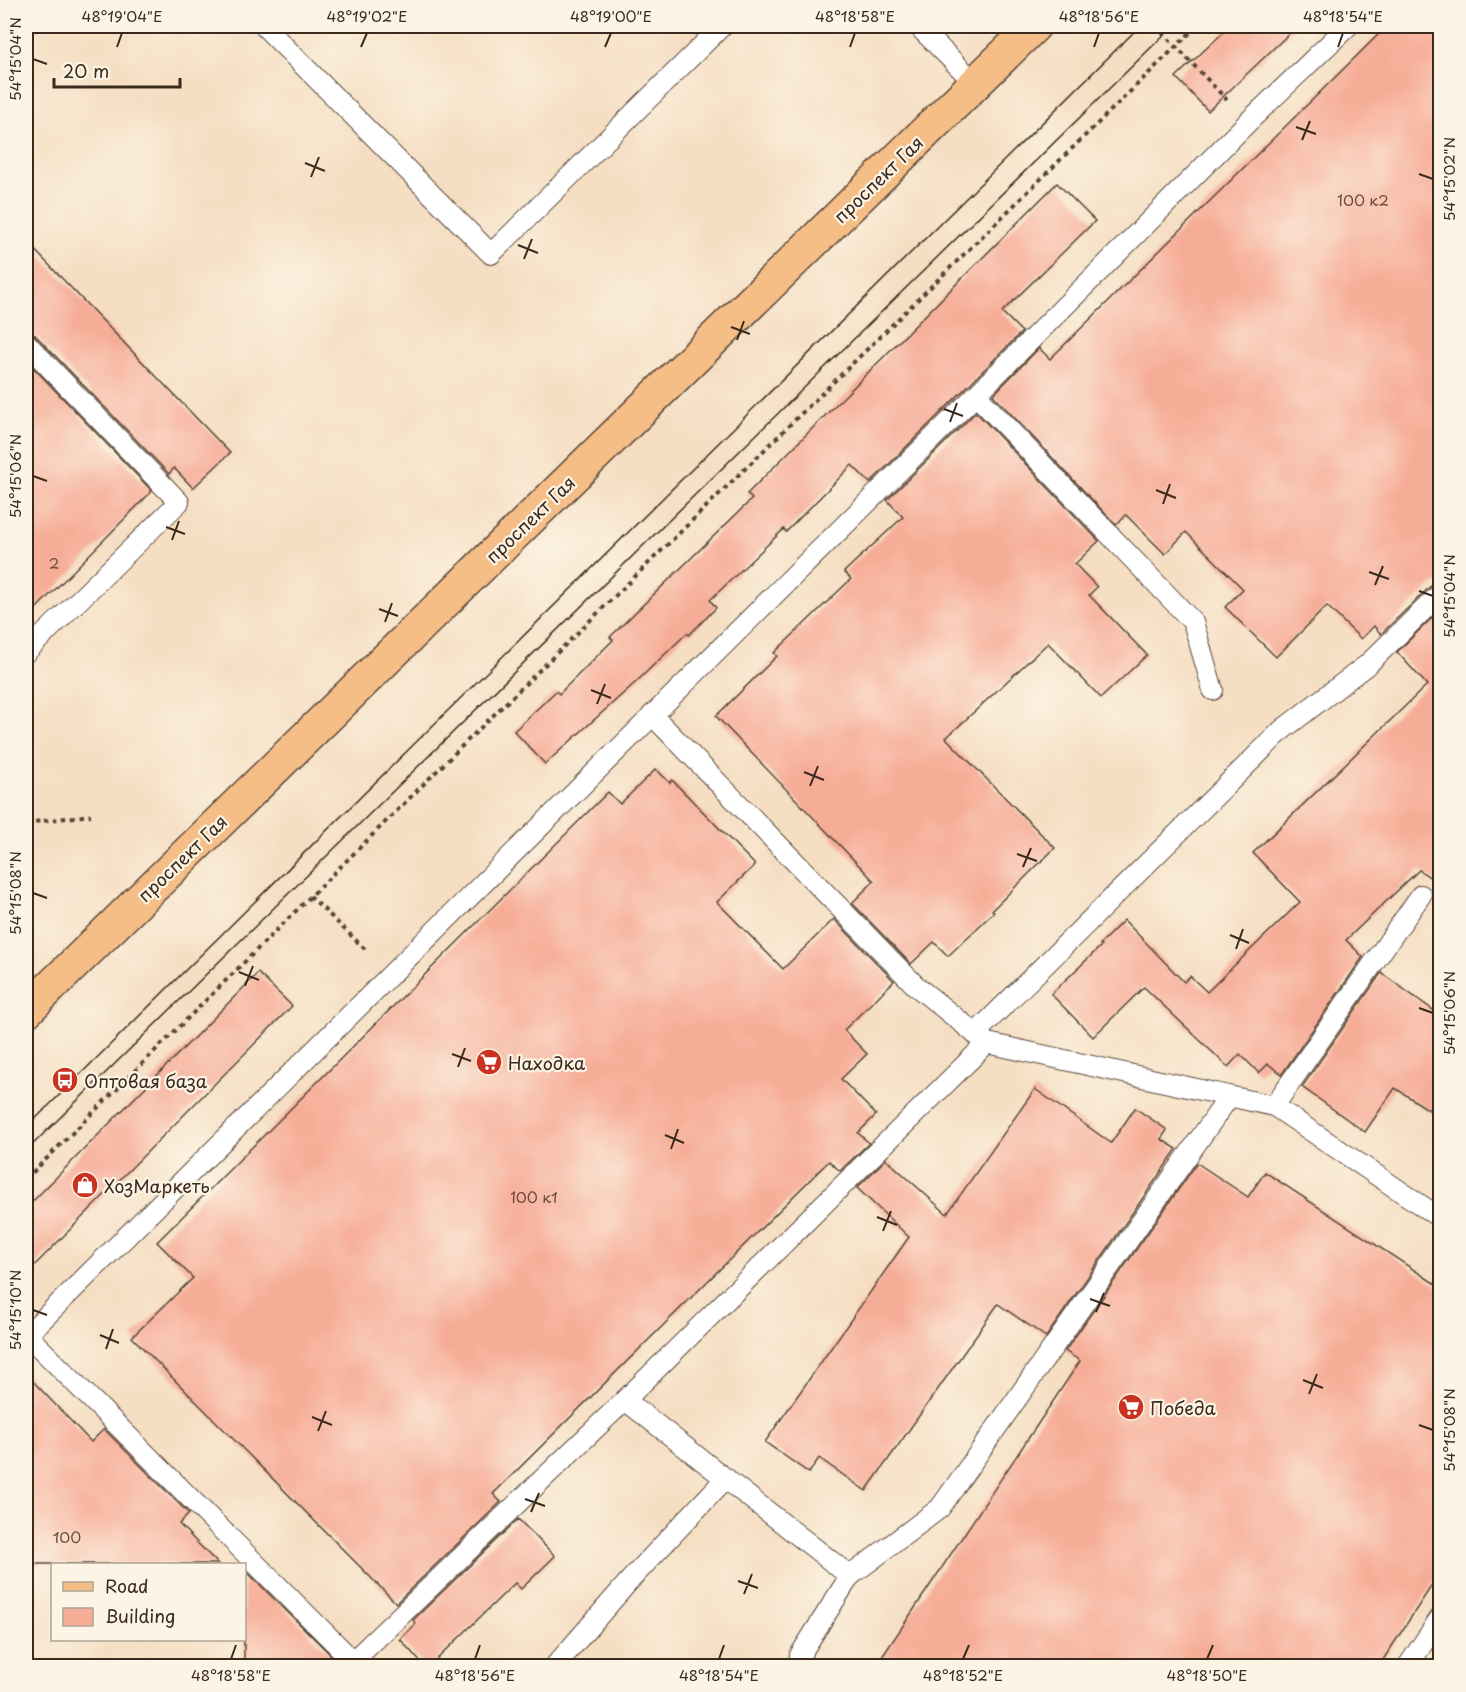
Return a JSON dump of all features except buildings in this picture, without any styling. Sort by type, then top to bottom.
[{"type":"main road","name":"проспект Гая","points":[[26,1011],[1034,26]]},
{"type":"lane","points":[[264,26],[491,254],[722,26]]},
{"type":"lane","points":[[918,26],[976,84]]},
{"type":"lane","points":[[1348,26],[1248,122],[976,395],[26,1336],[356,1664],[626,1400],[1282,730],[1368,664],[1440,594]]},
{"type":"lane","points":[[26,342],[179,502],[26,652]]},
{"type":"lane","points":[[976,395],[1193,622],[1212,690]]},
{"type":"lane","points":[[652,715],[916,986],[981,1038],[1274,1106],[1440,1218]]},
{"type":"lane","points":[[1274,1106],[1421,895]]},
{"type":"lane","points":[[799,1666],[800,1655],[850,1575],[940,1508],[1229,1097]]},
{"type":"lane","points":[[626,1400],[850,1575]]},
{"type":"lane","points":[[555,1666],[630,1580],[726,1478]]},
{"type":"lane","points":[[1408,1666],[1440,1618]]},
{"type":"path","points":[[1156,26],[1218,90]]},
{"type":"path","points":[[26,1179],[463,745],[1197,26]]},
{"type":"path","points":[[26,823],[91,815]]},
{"type":"path","points":[[310,896],[356,941]]},
{"type":"tram line","points":[[26,1128],[1140,26]]},
{"type":"tram line","points":[[26,1151],[1173,26]]},
{"type":"place","name":"Находка","points":[[489,1062]]},
{"type":"place","name":"Оптовая база","points":[[65,1080]]},
{"type":"place","name":"ХозМаркеть","points":[[85,1185]]},
{"type":"place","name":"Победа","points":[[1131,1407]]}]
